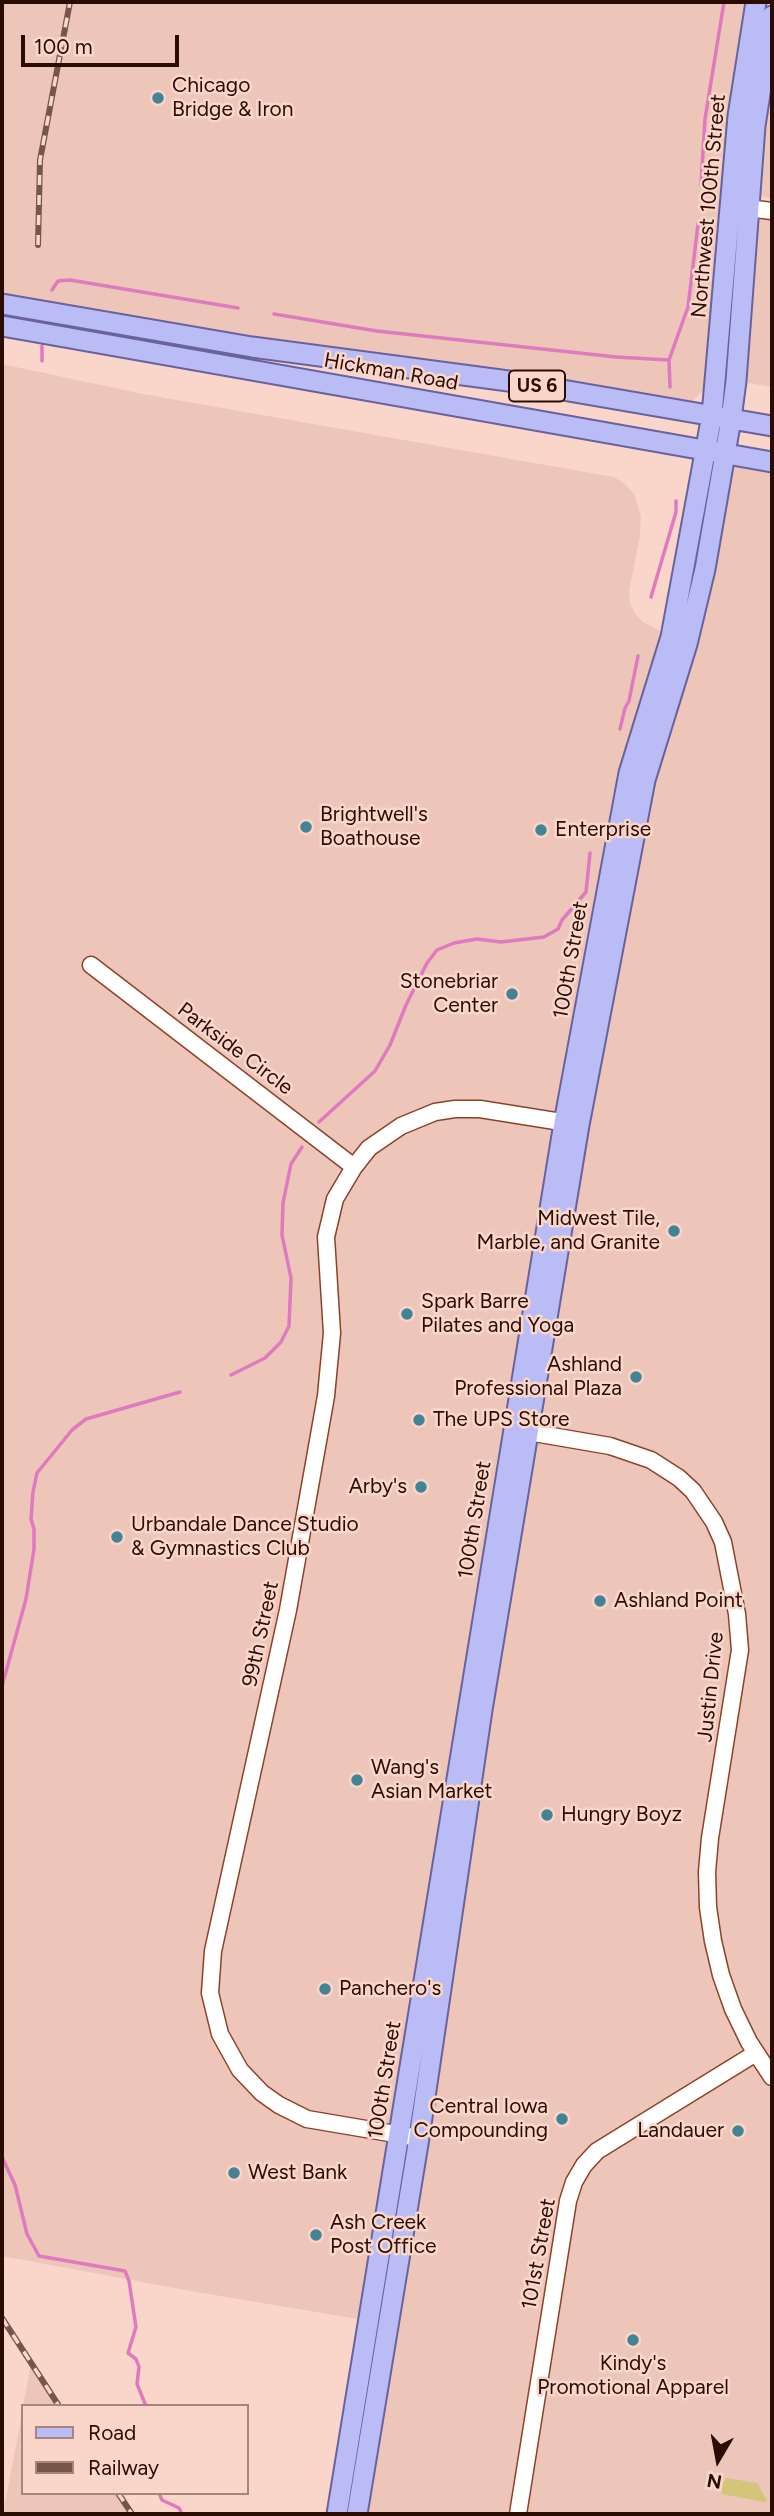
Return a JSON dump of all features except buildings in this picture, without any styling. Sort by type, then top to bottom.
[{"type":"main road","name":"Northwest 100th Street","points":[[722,417],[736,381],[738,116],[756,2]]},
{"type":"main road","name":"Northwest 100th Street","points":[[739,207],[772,16]]},
{"type":"main road","name":"Hickman Road","points":[[2,304],[252,347],[516,382],[772,426]]},
{"type":"main road","name":"Hickman Road","points":[[2,326],[772,462]]},
{"type":"main road","name":"100th Street","points":[[337,2514],[409,2137],[482,1710],[521,1431],[572,1124],[645,780],[687,644],[705,569],[715,452],[722,417]]},
{"type":"main road","name":"100th Street","points":[[357,2514],[409,2137]]},
{"type":"street","points":[[739,207],[772,211]]},
{"type":"street","name":"Parkside Circle","points":[[91,965],[354,1167]]},
{"type":"street","name":"99th Street","points":[[409,2137],[307,2119],[262,2093],[240,2070],[224,2043],[214,2014],[210,1983],[214,1951],[288,1610],[326,1396],[331,1333],[326,1257],[330,1218],[335,1199],[354,1167],[384,1136],[435,1112],[480,1109],[572,1124]]},
{"type":"street","name":"Justin Drive","points":[[521,1431],[628,1450],[664,1467],[686,1485],[705,1506],[723,1542],[737,1614],[740,1650],[710,1838],[708,1907],[721,1975],[733,2009],[772,2077]]},
{"type":"street","name":"101st Street","points":[[518,2514],[568,2201],[575,2182],[584,2165],[597,2151],[757,2053]]},
{"type":"shaded area","points":[[2,2],[750,2],[725,189],[717,226],[703,390],[693,401],[684,403],[399,362],[343,348],[270,338],[235,338],[2,298]]},
{"type":"shaded area","points":[[772,64],[772,199],[758,192],[762,127]]},
{"type":"shaded area","points":[[767,218],[772,219],[772,387],[742,382],[756,223]]},
{"type":"shaded area","points":[[2,364],[143,394],[614,477],[634,494],[641,516],[629,592],[630,603],[643,622],[671,637],[369,2321],[2,2256]]},
{"type":"shaded area","points":[[724,454],[772,462],[772,2514],[357,2514],[579,1125]]},
{"type":"shaded area","points":[[31,2363],[58,2404],[23,2404]]},
{"type":"shaded area","points":[[21,2419],[21,2495],[119,2495],[132,2514],[3,2514]]},
{"type":"shaded area","points":[[726,2478],[757,2483],[767,2500],[765,2502],[721,2494]]},
{"type":"waterway","points":[[701,185],[705,119],[724,2]]},
{"type":"waterway","points":[[670,387],[669,360],[688,307],[698,224]]},
{"type":"waterway","points":[[52,290],[58,281],[70,280],[238,308]]},
{"type":"waterway","points":[[274,314],[377,331],[616,357],[669,360]]},
{"type":"waterway","points":[[42,346],[42,361]]},
{"type":"waterway","points":[[651,597],[676,512],[676,501]]},
{"type":"waterway","points":[[620,729],[638,656]]},
{"type":"waterway","points":[[319,1122],[375,1071],[390,1045],[427,963],[437,950],[454,943],[477,939],[501,942],[544,937],[558,929],[562,920],[586,892],[590,853]]},
{"type":"waterway","points":[[231,1375],[265,1358],[281,1342],[289,1326],[291,1278],[282,1235],[283,1203],[291,1164],[302,1147]]},
{"type":"waterway","points":[[2,1686],[26,1599],[34,1549],[31,1519],[37,1473],[72,1430],[86,1419],[180,1392]]},
{"type":"waterway","points":[[2,2157],[15,2185],[27,2234],[39,2256],[125,2271],[136,2327],[128,2353],[136,2359],[139,2367],[137,2384],[145,2404]]},
{"type":"waterway","points":[[160,2495],[162,2500],[179,2508],[182,2514]]},
{"type":"railway","points":[[38,245],[40,160],[70,2]]},
{"type":"railway","points":[[2,2318],[58,2404]]},
{"type":"railway","points":[[119,2495],[132,2514]]},
{"type":"place","name":"Chicago Bridge & Iron","points":[[158,98]]},
{"type":"place","name":"Brightwell's Boathouse","points":[[306,827]]},
{"type":"place","name":"Enterprise","points":[[541,830]]},
{"type":"place","name":"Stonebriar Center","points":[[512,994]]},
{"type":"place","name":"Midwest Tile, Marble, and Granite","points":[[674,1231]]},
{"type":"place","name":"Spark Barre Pilates and Yoga","points":[[407,1314]]},
{"type":"place","name":"Ashland Professional Plaza","points":[[636,1377]]},
{"type":"place","name":"The UPS Store","points":[[419,1420]]},
{"type":"place","name":"Arby's","points":[[421,1487]]},
{"type":"place","name":"Urbandale Dance Studio & Gymnastics Club","points":[[117,1537]]},
{"type":"place","name":"Ashland Point","points":[[600,1601]]},
{"type":"place","name":"Wang's Asian Market","points":[[357,1780]]},
{"type":"place","name":"Hungry Boyz","points":[[547,1815]]},
{"type":"place","name":"Panchero's","points":[[325,1989]]},
{"type":"place","name":"Central Iowa Compounding","points":[[562,2119]]},
{"type":"place","name":"Landauer","points":[[738,2131]]},
{"type":"place","name":"West Bank","points":[[234,2173]]},
{"type":"place","name":"Ash Creek Post Office","points":[[316,2235]]},
{"type":"place","name":"Kindy's Promotional Apparel","points":[[633,2340]]}]
